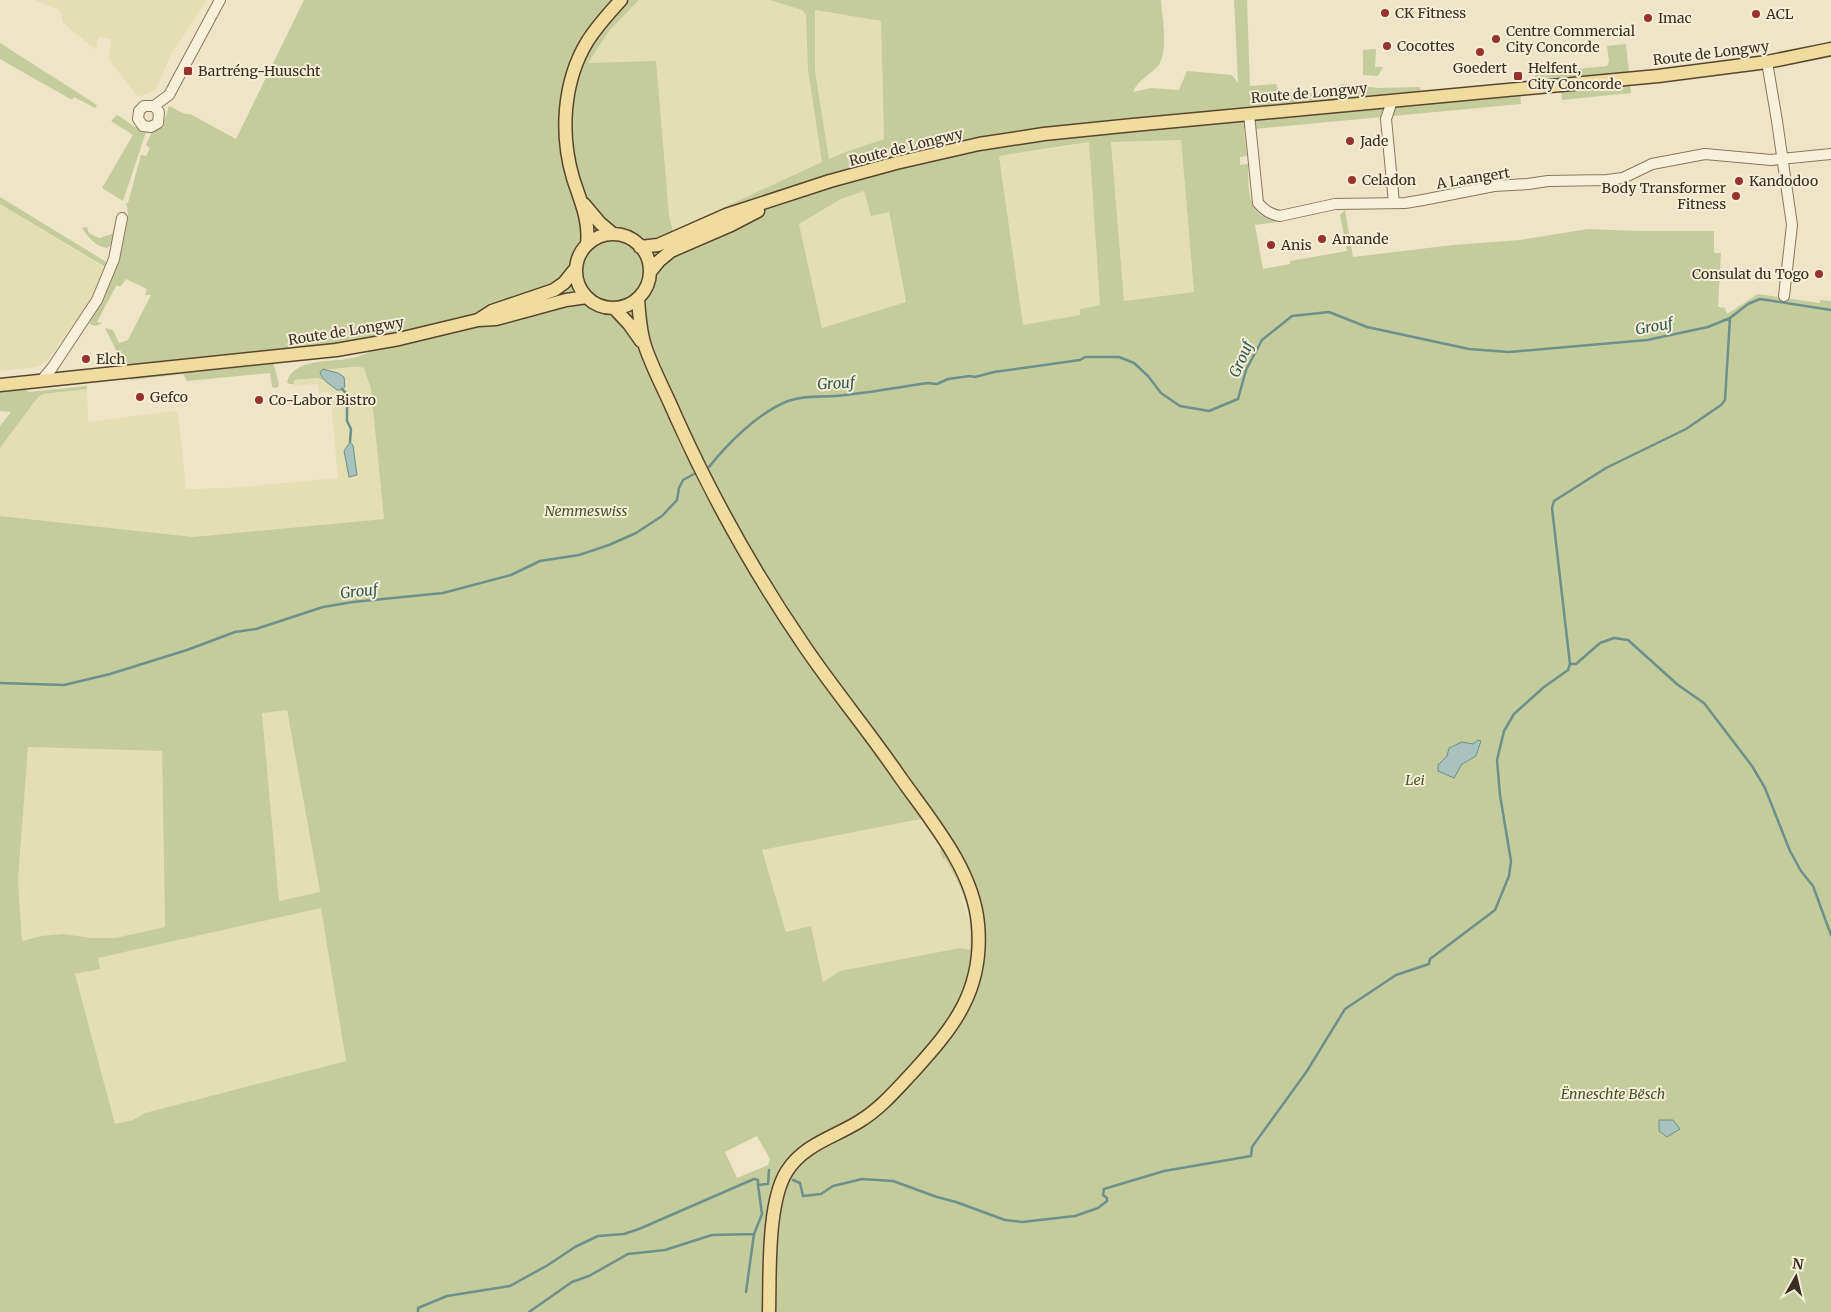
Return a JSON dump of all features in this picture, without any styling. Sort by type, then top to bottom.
[{"type":"main road","points":[[587,244],[604,235],[613,234],[633,240],[646,254],[650,272],[648,282],[638,298],[631,304],[614,308],[604,307],[594,303],[587,297],[578,284],[576,268],[578,259],[587,244],[588,226],[573,178],[566,138],[565,115],[568,92],[576,67],[587,43],[604,18],[621,0]]},
{"type":"main road","name":"Route de Longwy","points":[[640,246],[658,245],[726,215],[794,193],[896,163],[979,144],[1044,134],[1658,76],[1767,62],[1831,48]]},
{"type":"main road","name":"Route de Longwy","points":[[650,272],[659,260],[671,251],[730,225],[794,193]]},
{"type":"main road","points":[[582,202],[600,223],[613,234]]},
{"type":"main road","name":"Route de Longwy","points":[[478,320],[492,311],[554,290],[564,283],[576,268]]},
{"type":"main road","name":"Route de Longwy","points":[[0,385],[345,348],[407,337],[478,320],[496,320],[566,300],[587,297]]},
{"type":"main road","points":[[638,298],[639,318],[644,345]]},
{"type":"main road","points":[[614,308],[644,345],[694,456],[738,541],[806,649],[880,748],[950,851],[969,887],[978,922],[978,942],[974,974],[960,1014],[949,1030],[891,1096],[874,1112],[804,1151],[786,1172],[780,1184],[773,1213],[769,1312]]},
{"type":"street","points":[[154,106],[168,95],[220,0]]},
{"type":"street","points":[[1767,62],[1792,226],[1784,296]]},
{"type":"street","points":[[1392,101],[1386,119],[1394,203]]},
{"type":"street","name":"A Laangert","points":[[1249,114],[1258,203],[1264,210],[1280,216],[1336,204],[1394,203],[1423,200],[1494,186],[1548,181],[1623,178],[1652,164],[1705,154],[1760,160],[1782,160],[1831,154]]},
{"type":"street","points":[[41,381],[52,368],[97,300],[114,259],[122,218]]},
{"type":"shaded area","points":[[35,0],[207,0],[170,56],[156,90],[138,97],[109,60],[111,39],[98,37],[96,50],[63,23],[60,10]]},
{"type":"shaded area","points":[[639,0],[770,0],[802,10],[806,15],[808,70],[823,162],[673,231],[669,216],[587,63],[609,31]]},
{"type":"shaded area","points":[[815,10],[881,21],[884,139],[829,159],[815,71]]},
{"type":"shaded area","points":[[1181,140],[1194,292],[1124,301],[1111,141]]},
{"type":"shaded area","points":[[1089,141],[1100,305],[1080,309],[1081,315],[1023,325],[999,156],[1070,146]]},
{"type":"shaded area","points":[[864,191],[888,212],[906,302],[822,328],[799,224],[841,199]]},
{"type":"shaded area","points":[[0,204],[105,268],[96,289],[79,316],[47,361],[37,367],[0,371]]},
{"type":"shaded area","points":[[355,365],[364,368],[371,389],[384,519],[193,537],[0,516],[0,448],[38,397],[43,394],[87,389],[88,422],[174,411],[178,413],[186,489],[229,488],[338,478],[330,392],[319,393],[318,384],[294,386],[293,380],[316,378],[324,380],[337,390],[338,373],[331,370]]},
{"type":"shaded area","points":[[287,710],[320,893],[278,901],[262,712]]},
{"type":"shaded area","points":[[28,747],[162,751],[165,927],[115,938],[92,938],[63,934],[22,941],[18,880]]},
{"type":"shaded area","points":[[921,819],[941,848],[943,859],[945,858],[955,875],[970,925],[970,951],[960,948],[840,971],[823,982],[811,927],[786,932],[762,850]]},
{"type":"shaded area","points":[[321,907],[346,1061],[145,1113],[133,1120],[115,1124],[75,974],[100,969],[98,958]]},
{"type":"green space","points":[[304,0],[639,0],[609,31],[588,63],[656,61],[669,215],[673,231],[822,162],[808,70],[806,15],[802,10],[770,0],[1161,0],[1164,36],[1163,54],[1156,68],[1140,82],[1133,92],[1151,88],[1179,90],[1187,71],[1232,75],[1238,83],[1234,0],[1247,0],[1250,86],[1276,84],[1281,96],[1327,92],[1342,84],[1379,88],[1420,87],[1421,98],[1520,89],[1521,104],[1244,130],[1247,156],[1240,157],[1240,165],[1248,164],[1253,206],[1262,216],[1277,222],[1255,225],[1263,269],[1290,264],[1290,261],[1347,251],[1340,215],[1345,210],[1353,257],[1453,245],[1520,240],[1588,229],[1714,231],[1714,253],[1721,253],[1718,307],[1725,308],[1727,314],[1758,294],[1820,303],[1820,300],[1831,301],[1831,1312],[0,1312],[0,516],[193,537],[384,519],[371,389],[364,368],[323,369],[320,375],[324,380],[316,378],[294,380],[294,384],[287,382],[297,368],[315,362],[358,357],[396,340],[272,358],[279,384],[275,388],[272,387],[270,373],[187,381],[183,374],[131,380],[105,328],[113,330],[119,343],[128,340],[151,295],[145,295],[147,289],[126,279],[121,286],[116,286],[97,322],[102,323],[96,326],[89,324],[115,272],[128,221],[126,203],[128,203],[141,155],[146,156],[150,148],[146,145],[152,131],[162,124],[169,106],[185,114],[190,114],[236,139]],"holes":[[[815,10],[881,21],[884,139],[829,159],[815,71]],[[1181,140],[1194,292],[1124,301],[1111,142]],[[1089,142],[1100,305],[1080,309],[1080,315],[1023,325],[999,156]],[[864,191],[871,216],[889,212],[906,302],[822,328],[799,224],[841,199]],[[287,710],[320,892],[279,901],[262,713]],[[28,747],[162,751],[165,927],[115,938],[92,938],[63,934],[42,936],[22,941],[18,880]],[[921,819],[941,848],[940,852],[943,859],[945,859],[962,891],[969,917],[970,950],[960,948],[840,971],[823,982],[811,926],[786,932],[762,850]],[[321,908],[346,1061],[145,1113],[133,1120],[115,1124],[75,974],[100,969],[98,958]],[[757,1136],[770,1159],[768,1165],[737,1178],[725,1152]]]},
{"type":"green space","points":[[0,43],[97,105],[95,108],[74,97],[72,100],[0,59]]},
{"type":"green space","points":[[1626,44],[1631,93],[1562,100],[1560,78],[1535,77],[1535,73],[1607,66],[1609,62],[1607,46]]},
{"type":"green space","points":[[1376,49],[1375,67],[1383,67],[1378,76],[1363,75],[1363,50]]},
{"type":"green space","points":[[117,115],[146,132],[123,201],[102,188],[133,135],[111,121]]},
{"type":"green space","points":[[0,197],[108,263],[107,268],[0,204]]},
{"type":"green space","points":[[118,218],[114,243],[107,248],[96,243],[82,228],[87,227],[89,233],[99,238],[112,234]]},
{"type":"green space","points":[[87,386],[87,389],[43,394],[38,397],[0,448],[0,426],[11,412],[0,411],[0,391],[24,389],[29,392]]},
{"type":"water","points":[[323,369],[338,373],[344,377],[345,387],[337,390],[327,382],[320,372]]},
{"type":"water","points":[[350,442],[353,445],[357,475],[349,477],[344,451]]},
{"type":"water","points":[[1478,740],[1481,741],[1476,756],[1462,764],[1454,778],[1438,771],[1438,765],[1447,756],[1449,748],[1462,742],[1473,744]]},
{"type":"water","points":[[1659,1120],[1673,1120],[1680,1129],[1667,1137],[1659,1131]]},
{"type":"waterway","name":"Grouf","points":[[709,467],[744,429],[766,413],[788,401],[809,397],[855,394],[928,383],[937,384],[948,379],[975,377],[994,372],[1080,360],[1085,357],[1119,357],[1134,363],[1148,376],[1161,393],[1180,406],[1209,411],[1238,399],[1246,370],[1262,340],[1292,316],[1329,312],[1367,327],[1469,349],[1509,352],[1647,340],[1708,327],[1730,318],[1748,304],[1760,299],[1831,310]]},
{"type":"waterway","points":[[793,1180],[800,1183],[803,1196],[821,1194],[833,1186],[862,1179],[893,1181],[1005,1220],[1022,1222],[1075,1216],[1098,1208],[1107,1201],[1107,1198],[1103,1195],[1104,1189],[1164,1171],[1251,1156],[1252,1147],[1307,1071],[1345,1009],[1396,975],[1429,964],[1430,959],[1495,910],[1509,876],[1511,861],[1500,795],[1497,760],[1504,731],[1514,714],[1544,687],[1568,670],[1570,664],[1552,508],[1554,501],[1606,468],[1686,429],[1721,405],[1725,400],[1730,318]]},
{"type":"waterway","points":[[342,389],[349,396],[347,421],[351,429],[350,442]]},
{"type":"waterway","name":"Grouf","points":[[0,683],[64,685],[110,674],[187,650],[235,632],[256,629],[323,607],[443,593],[511,575],[540,561],[579,555],[636,533],[662,516],[677,500],[679,488],[683,480],[694,474]]},
{"type":"waterway","points":[[1570,664],[1576,664],[1600,643],[1614,638],[1628,640],[1678,685],[1704,703],[1752,766],[1765,788],[1790,851],[1801,871],[1813,886],[1831,935]]},
{"type":"waterway","points":[[418,1312],[418,1308],[447,1296],[510,1286],[548,1265],[575,1247],[598,1236],[624,1234],[639,1229],[754,1179],[758,1180],[758,1185],[768,1184],[769,1170]]},
{"type":"waterway","points":[[529,1312],[572,1282],[589,1276],[628,1254],[665,1250],[712,1235],[754,1234],[762,1214],[758,1185]]},
{"type":"waterway","points":[[746,1292],[754,1234]]},
{"type":"place","name":"CK Fitness","points":[[1385,13]]},
{"type":"place","name":"ACL","points":[[1756,14]]},
{"type":"place","name":"Imac","points":[[1648,18]]},
{"type":"place","name":"Centre Commercial City Concorde","points":[[1496,39]]},
{"type":"place","name":"Cocottes","points":[[1387,46]]},
{"type":"place","name":"Goedert","points":[[1480,52]]},
{"type":"place","name":"Bartréng-Huuscht","points":[[188,71]]},
{"type":"place","name":"Helfent, City Concorde","points":[[1518,76]]},
{"type":"place","name":"Jade","points":[[1350,141]]},
{"type":"place","name":"Celadon","points":[[1352,180]]},
{"type":"place","name":"Kandodoo","points":[[1739,181]]},
{"type":"place","name":"Body Transformer Fitness","points":[[1736,196]]},
{"type":"place","name":"Amande","points":[[1322,239]]},
{"type":"place","name":"Anis","points":[[1271,245]]},
{"type":"place","name":"Consulat du Togo","points":[[1819,274]]},
{"type":"place","name":"Elch","points":[[86,359]]},
{"type":"place","name":"Gefco","points":[[140,397]]},
{"type":"place","name":"Co-Labor Bistro","points":[[259,400]]},
{"type":"park label","name":"Nemmeswiss","points":[[586,511]]},
{"type":"park label","name":"Lei","points":[[1415,780]]},
{"type":"park label","name":"Ënneschte Bësch","points":[[1613,1094]]}]
